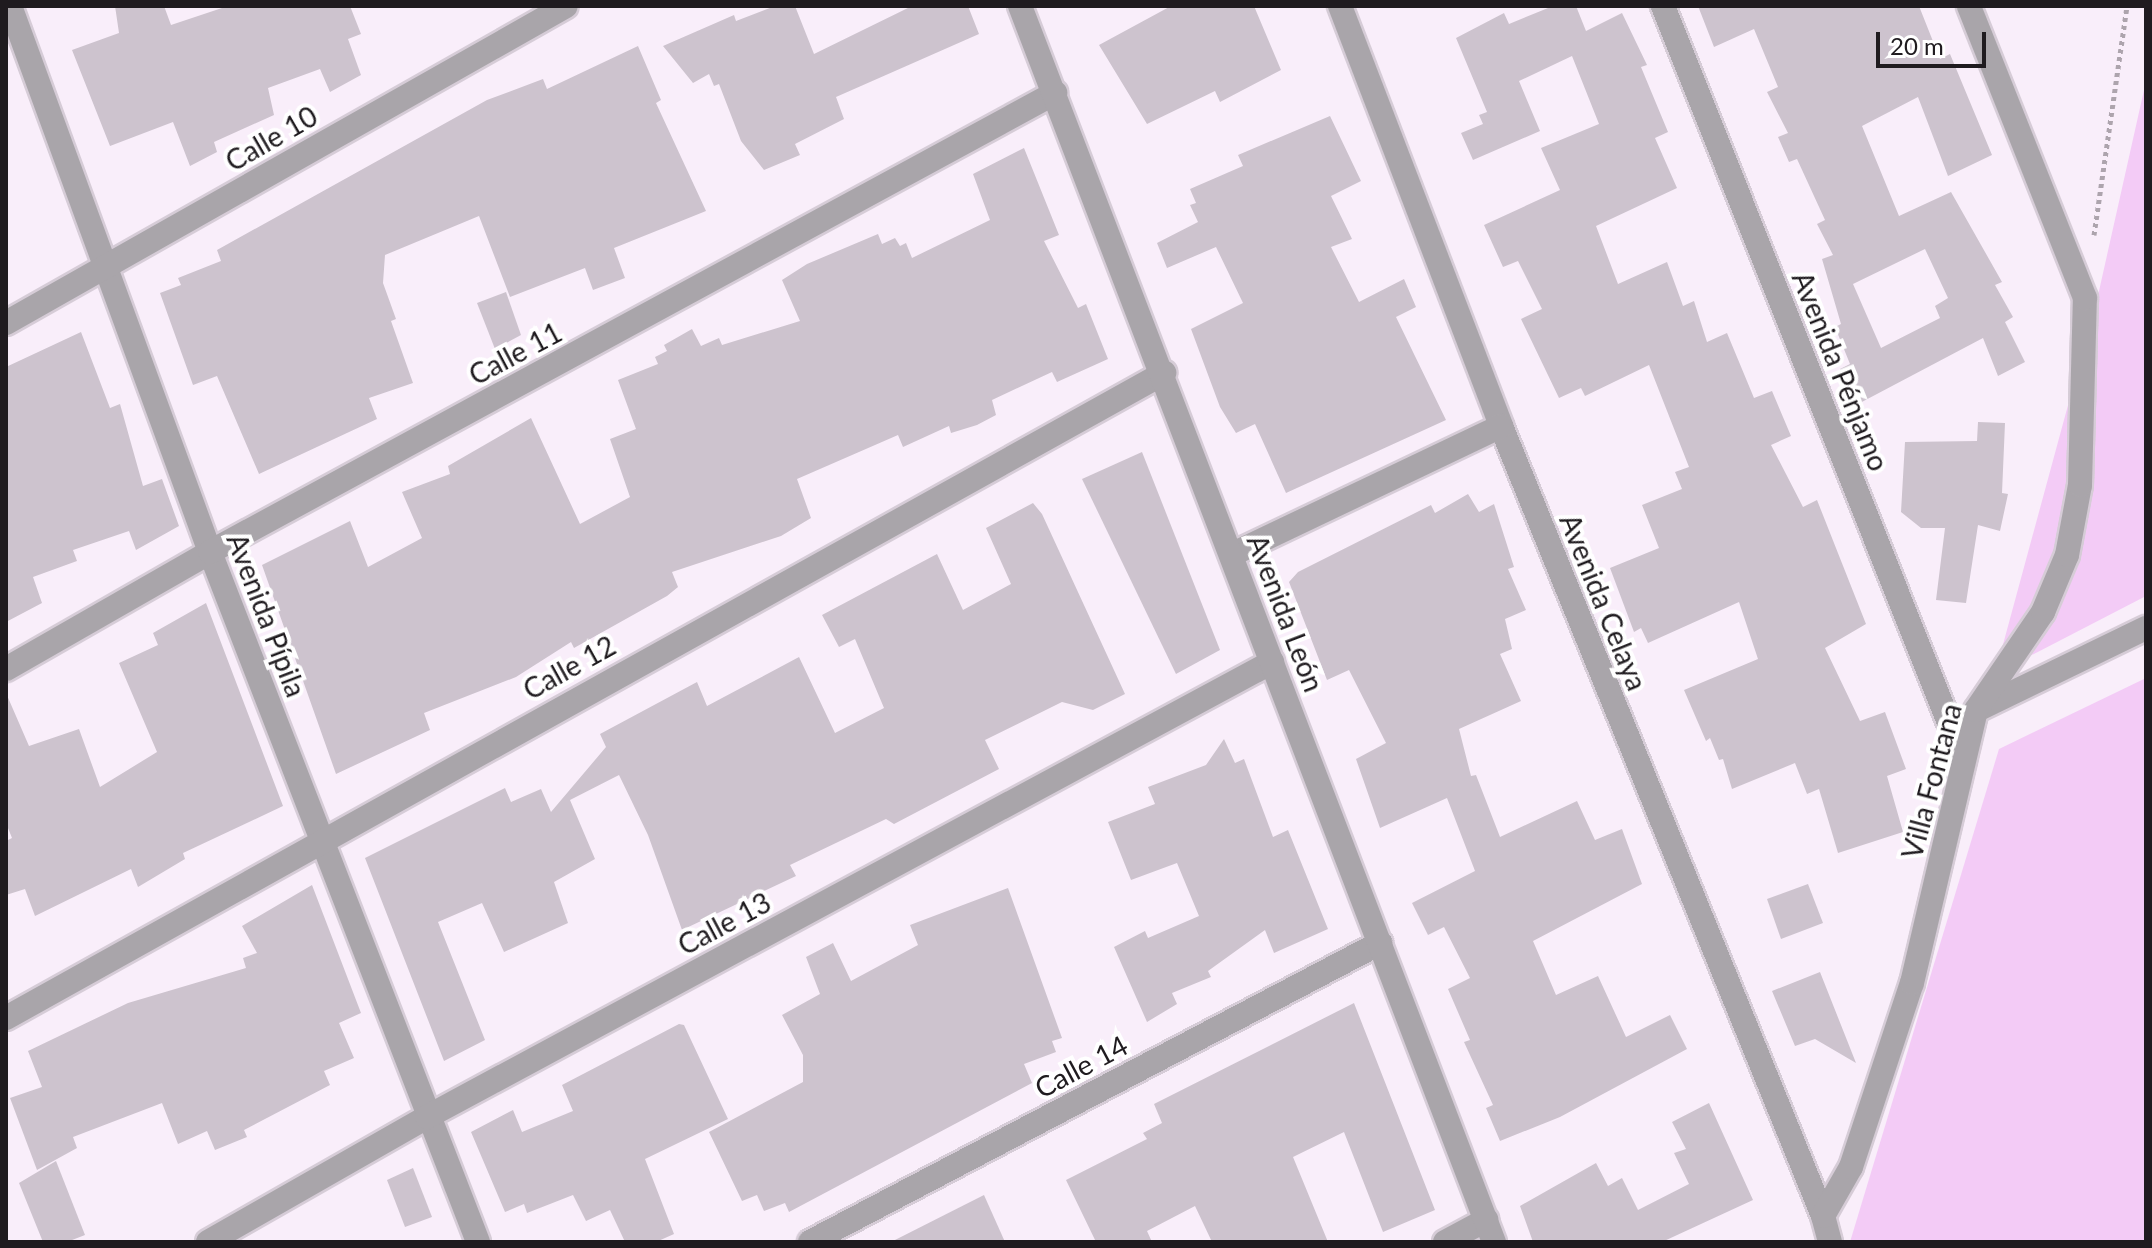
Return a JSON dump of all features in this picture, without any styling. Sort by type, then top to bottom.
[{"type":"street","name":"Avenida Pípila","points":[[10,6],[210,552],[478,1242]]},
{"type":"street","name":"Calle 10","points":[[6,323],[566,6]]},
{"type":"street","name":"Avenida León","points":[[1020,6],[1164,373],[1490,1231]]},
{"type":"street","name":"Avenida Celaya","points":[[1340,6],[1501,426],[1823,1216]]},
{"type":"street","name":"Avenida Pénjamo","points":[[1663,6],[1963,758]]},
{"type":"street","points":[[1969,6],[2085,298]]},
{"type":"street","name":"Calle 11","points":[[6,669],[210,552],[1055,93]]},
{"type":"street","name":"Villa Fontana","points":[[1823,1216],[1867,1125],[1912,983],[1976,710],[2043,612],[2067,555],[2085,433],[2085,298]]},
{"type":"street","name":"Calle 12","points":[[6,1018],[322,838],[1164,373]]},
{"type":"street","points":[[1233,554],[1501,426]]},
{"type":"street","points":[[1976,710],[2146,628]]},
{"type":"street","name":"Calle 13","points":[[208,1242],[427,1117],[1272,662]]},
{"type":"street","name":"Calle 14","points":[[810,1242],[1380,943]]},
{"type":"street","points":[[1823,1216],[1830,1242]]},
{"type":"street","points":[[1445,1242],[1490,1231]]},
{"type":"path","points":[[2085,298],[2127,6]]},
{"type":"shaded area","points":[[2146,81],[2146,596],[1995,674],[2099,291]]},
{"type":"shaded area","points":[[2146,678],[2146,1242],[1850,1242],[1999,749]]},
{"type":"building","points":[[115,6],[164,6],[171,25],[228,6],[350,6],[361,34],[348,39],[361,75],[330,92],[320,69],[268,88],[274,115],[214,142],[217,152],[190,166],[173,122],[110,146],[72,50],[119,33]]},
{"type":"building","points":[[775,6],[795,6],[814,54],[912,6],[968,6],[979,34],[836,97],[844,119],[795,144],[800,155],[764,170],[741,141],[719,84],[714,86],[709,74],[693,83],[663,46],[734,15],[736,21]]},
{"type":"building","points":[[1171,6],[1254,6],[1281,70],[1220,102],[1215,91],[1147,124],[1099,45]]},
{"type":"building","points":[[1553,6],[1576,6],[1586,31],[1622,13],[1647,65],[1641,67],[1668,132],[1655,138],[1677,188],[1596,226],[1618,284],[1667,262],[1683,306],[1694,301],[1707,342],[1727,333],[1754,398],[1772,391],[1791,436],[1771,445],[1803,507],[1817,500],[1866,624],[1825,648],[1860,721],[1885,712],[1906,769],[1887,776],[1903,832],[1838,853],[1819,789],[1807,794],[1795,763],[1732,789],[1723,759],[1719,760],[1710,738],[1706,741],[1684,690],[1758,659],[1739,602],[1648,643],[1641,628],[1634,632],[1610,568],[1659,548],[1642,505],[1682,489],[1675,472],[1689,467],[1649,365],[1585,396],[1581,388],[1559,398],[1521,319],[1542,309],[1518,261],[1503,267],[1484,225],[1560,190],[1541,148],[1599,124],[1572,56],[1519,81],[1540,131],[1473,160],[1461,133],[1483,124],[1479,115],[1487,112],[1456,38],[1504,13],[1509,24]]},
{"type":"building","points":[[1698,6],[1919,6],[1940,59],[1950,54],[1992,155],[1948,176],[1918,97],[1862,126],[1899,216],[1951,192],[2002,282],[1995,285],[2013,317],[2005,322],[2025,362],[1998,376],[1983,338],[1858,404],[1840,369],[1850,364],[1835,327],[1841,324],[1822,259],[1833,255],[1817,224],[1825,220],[1797,159],[1789,162],[1778,137],[1788,133],[1767,92],[1778,87],[1754,29],[1714,47]],"holes":[[[1925,249],[1948,298],[1935,306],[1940,318],[1881,348],[1853,284]]]},
{"type":"building","points":[[638,46],[661,100],[656,103],[706,211],[614,248],[625,278],[593,290],[585,268],[510,297],[479,216],[385,255],[383,283],[396,319],[391,321],[413,383],[369,398],[377,419],[259,474],[217,376],[193,385],[160,293],[181,285],[178,278],[221,261],[217,250],[487,100],[543,79],[547,89]]},
{"type":"building","points":[[1330,116],[1361,181],[1331,196],[1352,239],[1331,247],[1359,302],[1404,279],[1416,307],[1396,317],[1446,420],[1286,493],[1255,424],[1236,433],[1220,407],[1191,329],[1243,303],[1216,247],[1167,268],[1157,243],[1198,222],[1190,205],[1196,203],[1190,189],[1243,166],[1238,155]]},
{"type":"building","points":[[1024,148],[1059,235],[1044,241],[1078,308],[1086,304],[1108,359],[1057,382],[1052,372],[992,400],[996,415],[977,425],[951,433],[949,426],[903,447],[898,435],[797,479],[811,518],[781,536],[672,572],[678,587],[667,596],[574,648],[571,642],[516,677],[424,713],[430,730],[336,774],[262,565],[350,521],[368,567],[422,538],[402,492],[450,474],[448,466],[531,418],[580,524],[630,497],[610,439],[636,429],[618,380],[658,364],[655,357],[667,351],[664,345],[692,329],[701,346],[719,338],[722,345],[800,321],[782,280],[807,264],[878,234],[882,244],[895,238],[900,246],[906,243],[912,258],[990,220],[973,174]]},
{"type":"building","points":[[506,292],[521,335],[495,349],[477,303]]},
{"type":"building","points":[[81,332],[110,408],[120,404],[143,486],[162,479],[179,526],[136,550],[129,531],[73,550],[77,561],[33,577],[42,603],[6,622],[6,367]]},
{"type":"building","points":[[1978,422],[2005,423],[2002,493],[2008,494],[2000,531],[1978,525],[1966,603],[1936,600],[1945,528],[1921,528],[1901,512],[1905,442],[1977,441]]},
{"type":"building","points":[[1142,452],[1220,650],[1176,674],[1082,479]]},
{"type":"building","points":[[1468,494],[1479,512],[1494,504],[1514,567],[1508,569],[1526,610],[1505,619],[1512,649],[1500,654],[1521,701],[1459,729],[1471,776],[1476,775],[1500,837],[1577,801],[1595,840],[1622,829],[1642,884],[1533,941],[1556,995],[1598,976],[1626,1037],[1670,1015],[1687,1049],[1560,1117],[1500,1141],[1486,1108],[1493,1105],[1464,1042],[1470,1040],[1448,989],[1470,978],[1444,927],[1428,935],[1412,903],[1475,871],[1447,798],[1380,828],[1356,759],[1386,743],[1349,670],[1327,680],[1289,582],[1298,572],[1431,505],[1435,513]]},
{"type":"building","points":[[1033,503],[1042,514],[1125,694],[1093,710],[1062,702],[985,740],[999,769],[894,824],[886,819],[790,865],[796,876],[682,930],[648,835],[619,775],[570,800],[595,859],[554,882],[568,923],[504,952],[482,903],[438,922],[485,1040],[444,1061],[365,858],[505,788],[511,802],[541,789],[551,812],[606,747],[600,734],[697,682],[707,706],[799,657],[835,733],[884,708],[855,639],[839,647],[822,615],[937,554],[963,610],[1011,584],[986,528]]},
{"type":"building","points":[[206,603],[283,806],[183,853],[185,859],[138,887],[131,869],[35,916],[25,889],[6,895],[6,841],[12,838],[6,823],[6,693],[29,746],[79,729],[100,787],[157,752],[119,663],[158,645],[153,633]]},
{"type":"building","points":[[1224,739],[1235,763],[1244,759],[1273,837],[1288,830],[1328,929],[1274,953],[1265,930],[1208,971],[1211,977],[1172,993],[1177,1004],[1147,1022],[1114,947],[1145,931],[1148,938],[1199,916],[1177,863],[1131,880],[1108,822],[1155,804],[1148,787],[1206,765]]},
{"type":"building","points":[[1808,884],[1823,923],[1781,939],[1767,899]]},
{"type":"building","points":[[312,885],[361,1013],[339,1023],[354,1058],[324,1071],[330,1085],[244,1130],[247,1137],[215,1150],[207,1131],[178,1144],[162,1103],[73,1137],[77,1148],[37,1170],[10,1098],[42,1087],[28,1051],[128,1003],[246,968],[243,958],[257,953],[242,926]]},
{"type":"building","points":[[1008,888],[1062,1038],[1052,1041],[1056,1052],[1024,1064],[1032,1083],[789,1212],[785,1203],[764,1211],[757,1195],[742,1201],[709,1132],[803,1082],[803,1055],[782,1015],[820,994],[806,957],[833,943],[851,981],[918,945],[910,925]]},
{"type":"building","points":[[1820,972],[1856,1063],[1815,1039],[1795,1046],[1772,991]]},
{"type":"building","points":[[1354,1003],[1435,1210],[1383,1232],[1344,1132],[1293,1157],[1328,1242],[1212,1242],[1195,1206],[1147,1231],[1152,1242],[1096,1242],[1066,1180],[1147,1139],[1143,1133],[1162,1123],[1154,1104]]},
{"type":"building","points":[[679,1024],[684,1025],[728,1119],[645,1159],[674,1234],[656,1242],[625,1242],[610,1210],[586,1221],[573,1195],[527,1213],[524,1204],[505,1212],[471,1132],[513,1110],[522,1132],[573,1111],[562,1085]]},
{"type":"building","points":[[1709,1103],[1753,1200],[1662,1242],[1533,1242],[1520,1206],[1596,1163],[1608,1186],[1622,1178],[1638,1210],[1689,1184],[1674,1153],[1686,1149],[1672,1122]]},
{"type":"building","points":[[56,1161],[85,1235],[67,1242],[43,1242],[19,1183]]},
{"type":"building","points":[[413,1168],[432,1217],[405,1227],[387,1180]]},
{"type":"building","points":[[984,1195],[1005,1242],[891,1242]]}]
